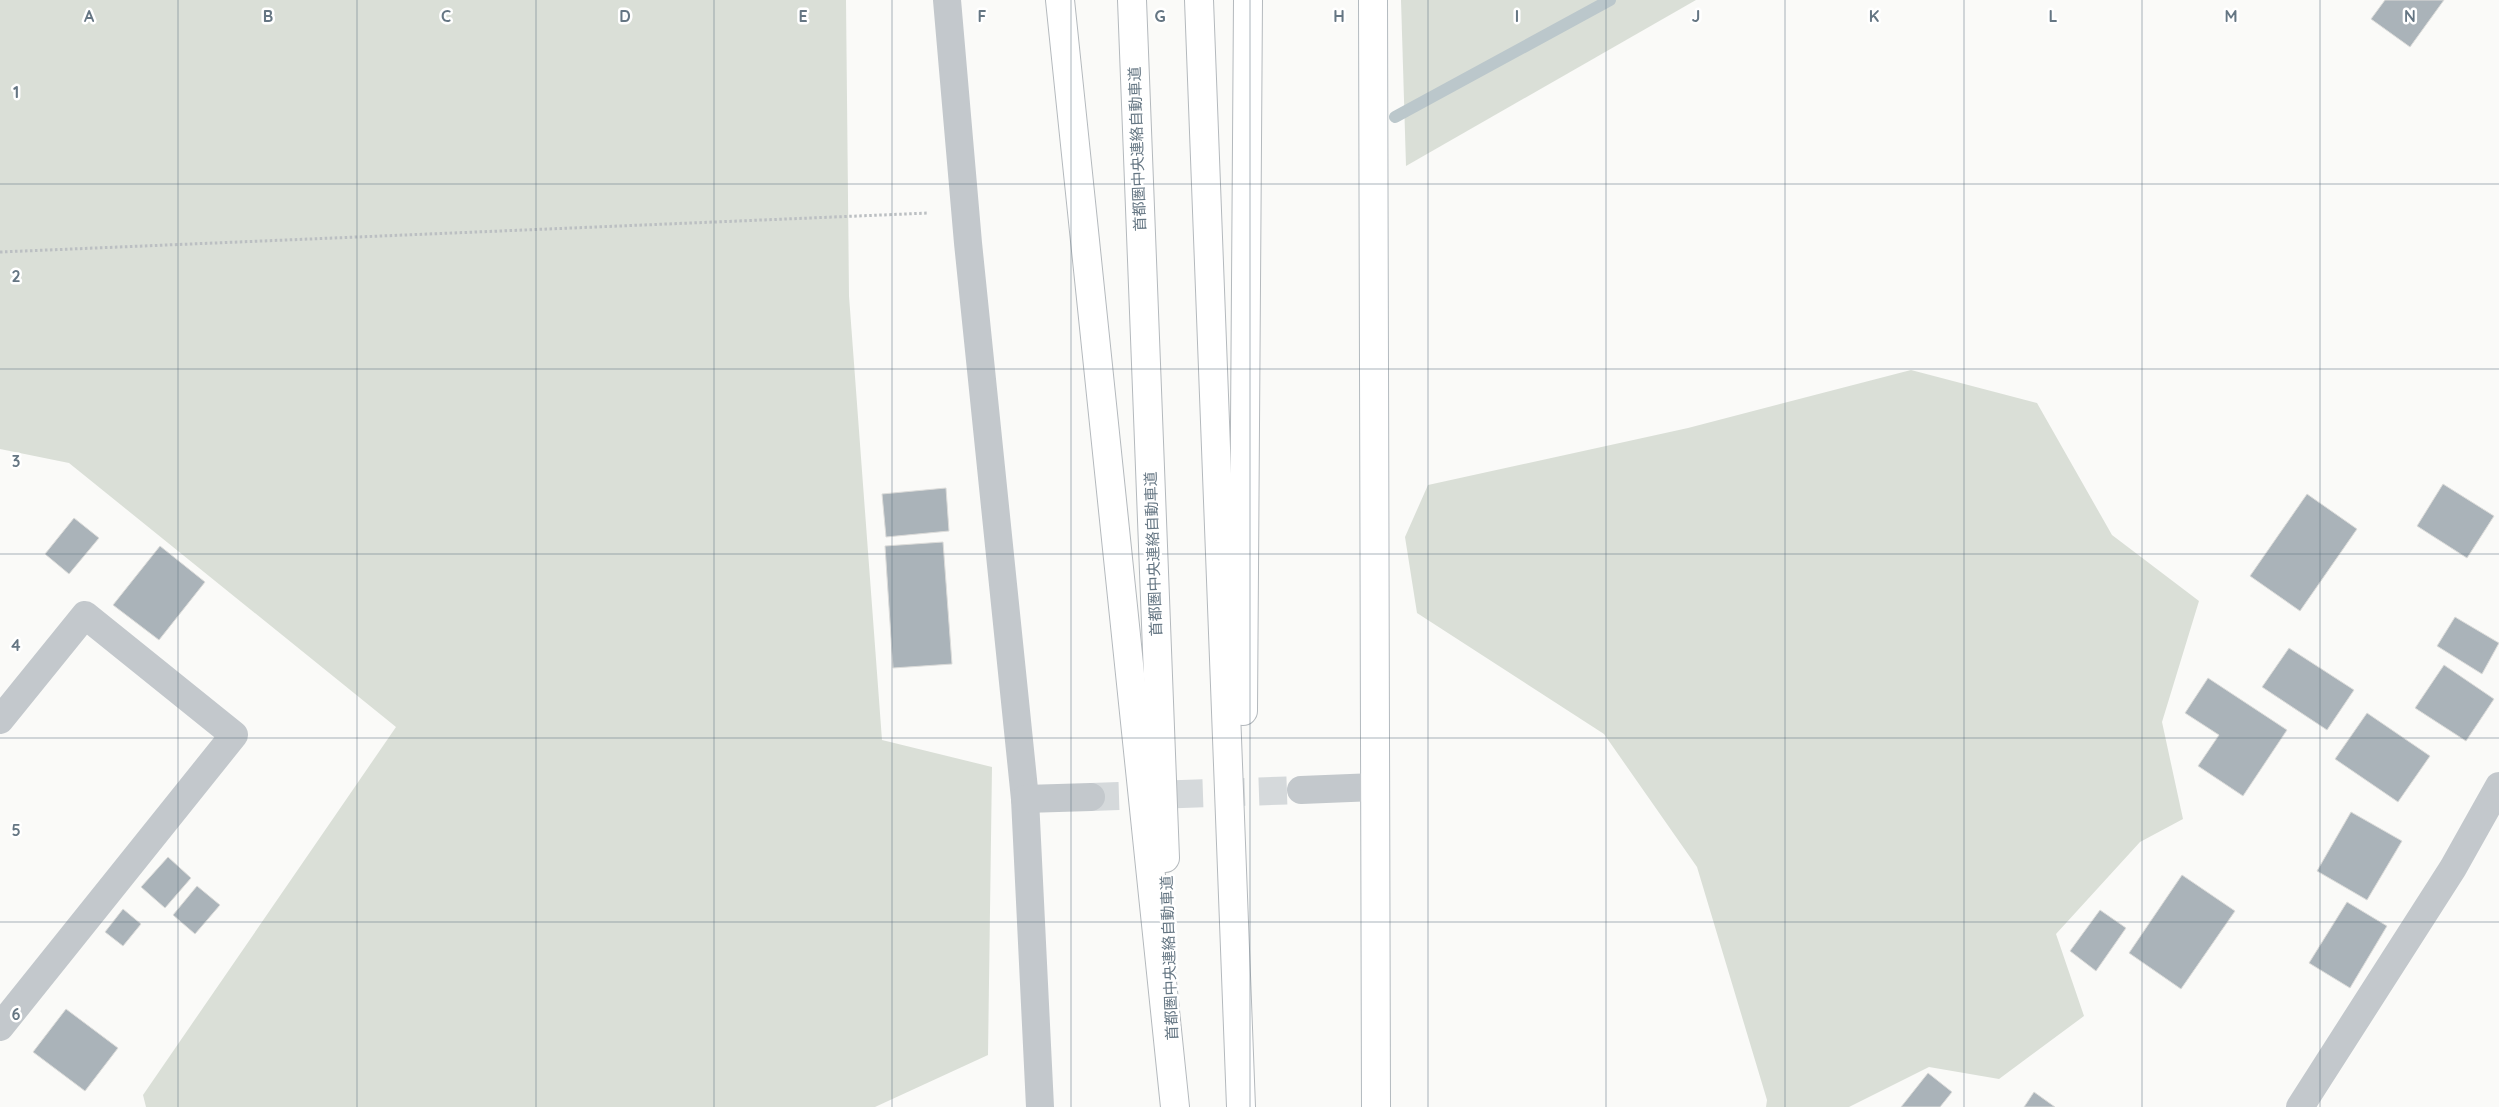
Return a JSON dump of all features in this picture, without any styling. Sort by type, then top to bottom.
[{"type":"main road","points":[[1060,0],[1175,1107]]},
{"type":"main road","name":"首都圏中央連絡自動車道","points":[[1132,0],[1175,1107]]},
{"type":"main road","points":[[1199,0],[1241,1107]]},
{"type":"main road","points":[[1241,1107],[1248,0]]},
{"type":"main road","points":[[1373,0],[1376,1107]]},
{"type":"street","points":[[947,0],[966,211],[1025,799],[1040,1107]]},
{"type":"street","points":[[0,720],[85,615],[234,736],[0,1027]]},
{"type":"street","points":[[2300,1107],[2454,868],[2499,786]]},
{"type":"street","points":[[1301,790],[1375,787]]},
{"type":"street","points":[[1025,799],[1091,797]]},
{"type":"path","points":[[0,252],[966,211]]},
{"type":"shaded area","points":[[0,0],[846,0],[849,296],[882,740],[992,767],[988,1055],[875,1107],[146,1107],[143,1095],[396,727],[69,463],[0,449]]},
{"type":"shaded area","points":[[1401,0],[1696,0],[1406,166]]},
{"type":"shaded area","points":[[1911,370],[2037,403],[2112,535],[2199,601],[2162,722],[2183,819],[2140,842],[2056,934],[2084,1016],[1999,1079],[1929,1067],[1849,1107],[1766,1107],[1767,1100],[1697,867],[1604,734],[1417,613],[1405,537],[1428,485],[1688,428]]},
{"type":"building","points":[[2385,0],[2444,0],[2410,47],[2371,19]]},
{"type":"building","points":[[2443,484],[2494,516],[2467,558],[2417,526]]},
{"type":"building","points":[[946,488],[949,531],[886,537],[882,494]]},
{"type":"building","points":[[2307,494],[2357,529],[2300,611],[2250,576]]},
{"type":"building","points":[[74,518],[99,538],[69,574],[45,554]]},
{"type":"building","points":[[943,542],[952,664],[893,668],[885,546]]},
{"type":"building","points":[[160,546],[205,582],[159,640],[113,605]]},
{"type":"building","points":[[2455,617],[2499,643],[2482,674],[2437,646]]},
{"type":"building","points":[[2289,648],[2354,690],[2327,730],[2262,687]]},
{"type":"building","points":[[2444,665],[2494,699],[2466,741],[2415,708]]},
{"type":"building","points":[[2208,678],[2287,730],[2243,796],[2198,766],[2219,735],[2185,713]]},
{"type":"building","points":[[2367,713],[2430,756],[2398,802],[2335,759]]},
{"type":"building","points":[[2351,812],[2402,841],[2367,900],[2317,871]]},
{"type":"building","points":[[168,857],[191,878],[165,908],[141,887]]},
{"type":"building","points":[[2182,875],[2235,911],[2181,989],[2129,953]]},
{"type":"building","points":[[197,886],[220,905],[195,934],[173,915]]},
{"type":"building","points":[[2347,902],[2387,926],[2350,988],[2309,963]]},
{"type":"building","points":[[123,909],[141,924],[123,946],[105,932]]},
{"type":"building","points":[[2100,910],[2126,928],[2096,971],[2070,951]]},
{"type":"building","points":[[66,1009],[118,1048],[85,1091],[33,1052]]},
{"type":"building","points":[[1928,1073],[1952,1092],[1940,1107],[1901,1107]]},
{"type":"building","points":[[2034,1092],[2055,1107],[2024,1107]]},
{"type":"waterway","points":[[1395,117],[1610,0]]},
{"type":"tunnel","points":[[1091,797],[1301,790]]}]
